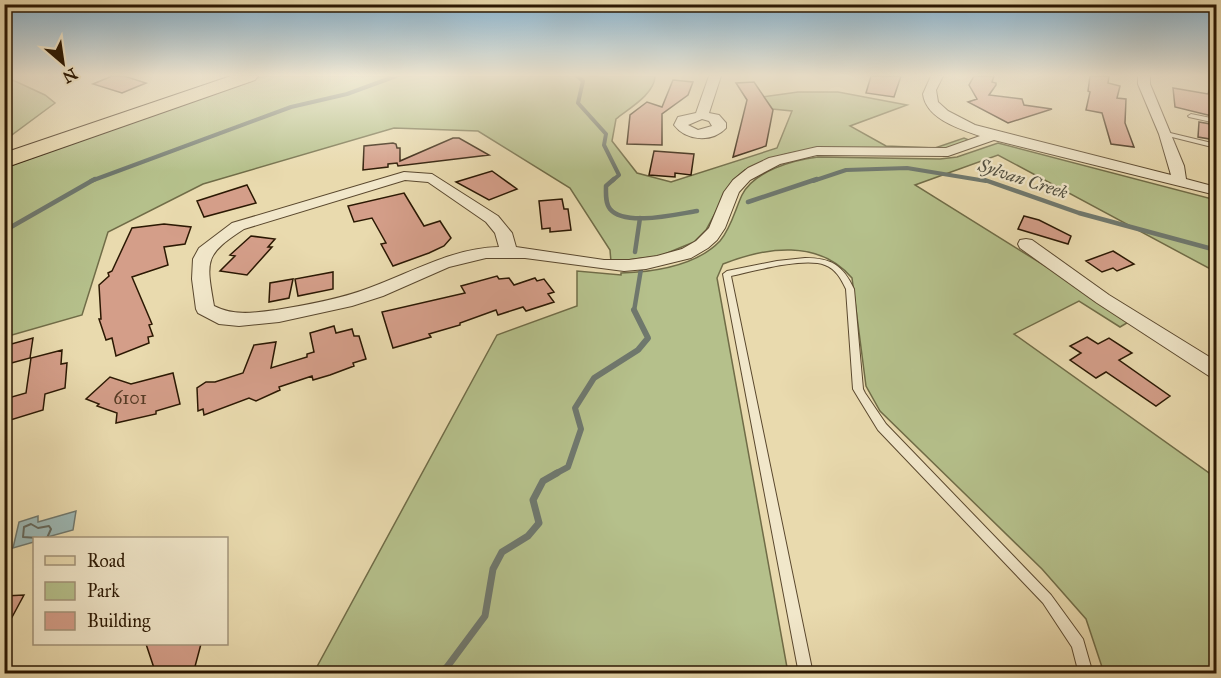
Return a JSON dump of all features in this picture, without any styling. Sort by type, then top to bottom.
[{"type":"main road","points":[[4,161],[158,108]]},
{"type":"street","points":[[702,115],[704,108]]},
{"type":"street","points":[[936,108],[959,123],[994,135],[1216,191]]},
{"type":"street","points":[[1154,108],[1177,166],[1179,182]]},
{"type":"street","points":[[508,250],[507,239],[500,225],[492,219],[432,178],[404,176],[238,226],[206,249],[198,262],[205,309],[224,319],[249,320],[346,301],[376,292],[440,264],[467,255],[508,250],[625,266],[688,253],[707,242],[719,226],[738,183],[752,172],[778,161],[800,154],[817,152],[948,152],[994,135]]},
{"type":"street","points":[[1026,244],[1103,299],[1216,371]]},
{"type":"lane","points":[[1191,116],[1216,121]]},
{"type":"lane","points":[[1166,134],[1216,146]]},
{"type":"lane","points":[[806,674],[727,274],[811,260],[826,262],[843,274],[850,289],[858,389],[882,427],[1047,599],[1078,644],[1086,674]]},
{"type":"green space","points":[[4,108],[49,108],[5,140]]},
{"type":"green space","points":[[174,108],[632,108],[616,119],[612,141],[637,173],[671,182],[777,148],[792,111],[758,108],[900,108],[850,126],[886,146],[935,148],[964,138],[971,141],[946,149],[813,149],[786,154],[745,170],[733,180],[706,230],[694,242],[660,256],[611,262],[610,250],[570,188],[478,131],[394,128],[203,184],[108,232],[82,315],[5,337],[4,168]]},
{"type":"green space","points":[[998,143],[1216,200],[1216,272],[998,155],[915,185],[1132,320],[1120,327],[1079,301],[1014,334],[1216,478],[1216,673],[1104,673],[1086,619],[1042,569],[880,411],[866,386],[852,278],[839,266],[824,257],[791,250],[757,254],[723,264],[717,278],[788,673],[313,674],[497,335],[577,306],[577,271],[621,275],[621,273],[674,266],[699,256],[710,250],[724,236],[742,195],[755,179],[786,164],[818,157],[940,159],[957,157]]},
{"type":"water","points":[[76,511],[73,530],[48,537],[33,537],[33,542],[13,548],[19,522],[38,516],[38,522]]},
{"type":"building","points":[[640,108],[671,108],[662,114],[662,145],[627,144],[630,115]]},
{"type":"building","points":[[745,108],[771,108],[773,110],[766,146],[733,157]]},
{"type":"building","points":[[979,108],[1052,109],[1008,123]]},
{"type":"building","points":[[1087,108],[1126,108],[1125,123],[1134,147],[1111,144],[1102,113],[1086,110]]},
{"type":"building","points":[[1178,108],[1216,108],[1216,117]]},
{"type":"building","points":[[1199,122],[1216,125],[1216,140],[1198,137]]},
{"type":"building","points":[[453,138],[459,138],[489,155],[398,166],[397,163],[388,164],[388,167],[363,170],[364,146],[396,144],[397,148],[400,148],[400,161]]},
{"type":"building","points":[[654,151],[694,154],[691,175],[675,173],[675,177],[649,175]]},
{"type":"building","points":[[492,171],[517,189],[489,200],[456,182]]},
{"type":"building","points":[[247,185],[256,203],[204,217],[197,201]]},
{"type":"building","points":[[404,193],[424,226],[440,221],[451,238],[444,246],[393,266],[381,244],[386,243],[372,218],[354,222],[348,206]]},
{"type":"building","points":[[562,199],[564,209],[568,209],[571,230],[550,232],[550,228],[542,229],[539,201]]},
{"type":"building","points":[[1024,216],[1039,220],[1071,236],[1068,244],[1018,229]]},
{"type":"building","points":[[164,224],[191,227],[185,244],[164,247],[168,265],[132,277],[152,324],[149,325],[153,336],[148,337],[149,343],[116,356],[112,338],[106,340],[99,319],[101,319],[99,285],[112,271],[132,228]]},
{"type":"building","points":[[251,236],[275,239],[268,247],[272,247],[247,275],[220,271],[235,256],[230,255]]},
{"type":"building","points":[[1113,251],[1134,264],[1117,271],[1113,268],[1102,272],[1086,261]]},
{"type":"building","points":[[333,272],[333,289],[298,296],[295,279]]},
{"type":"building","points":[[497,276],[499,279],[509,278],[514,285],[535,278],[537,281],[544,279],[554,292],[548,294],[554,302],[526,311],[523,307],[498,315],[496,310],[460,323],[460,325],[429,334],[431,337],[393,348],[382,312],[465,293],[461,286]]},
{"type":"building","points":[[293,279],[289,298],[269,302],[270,283]]},
{"type":"building","points":[[334,326],[336,333],[352,329],[354,336],[359,336],[366,359],[330,375],[313,380],[312,376],[279,387],[280,390],[256,401],[249,398],[204,415],[203,409],[198,411],[197,388],[206,382],[215,382],[243,373],[254,345],[276,342],[271,368],[307,357],[307,354],[314,352],[310,333]]},
{"type":"building","points":[[1087,337],[1098,344],[1109,338],[1132,353],[1119,360],[1170,396],[1156,406],[1106,372],[1096,378],[1070,360],[1081,353],[1070,346]]},
{"type":"building","points":[[33,338],[30,358],[4,365],[4,346]]},
{"type":"building","points":[[62,350],[61,364],[67,363],[65,388],[45,394],[43,410],[4,422],[8,398],[26,393],[31,358]]},
{"type":"building","points":[[173,373],[180,404],[156,411],[156,414],[116,423],[117,413],[97,406],[99,404],[86,399],[110,377],[131,384]]},
{"type":"building","points":[[24,595],[4,632],[4,596]]},
{"type":"building","points":[[146,645],[201,645],[193,674],[156,674]]},
{"type":"waterway","points":[[92,180],[289,108]]},
{"type":"waterway","name":"Sylvan Creek","points":[[582,108],[606,134],[604,145],[619,175],[612,181]]},
{"type":"waterway","name":"Sylvan Creek","points":[[813,181],[846,170],[907,168],[986,181]]},
{"type":"waterway","name":"Sylvan Creek","points":[[614,179],[606,186],[607,204],[610,209],[617,214],[640,218]]},
{"type":"waterway","name":"Sylvan Creek","points":[[748,202],[817,179]]},
{"type":"waterway","name":"Sylvan Creek","points":[[982,179],[1079,213],[1216,250]]},
{"type":"waterway","points":[[4,231],[92,180]]},
{"type":"waterway","name":"Sylvan Creek","points":[[640,218],[697,211]]},
{"type":"waterway","points":[[635,252],[640,218]]},
{"type":"waterway","points":[[634,310],[641,269]]},
{"type":"waterway","points":[[555,474],[568,467],[581,429],[575,408],[594,378],[638,350],[648,338],[634,310]]},
{"type":"waterway","points":[[438,674],[447,667],[485,616],[493,569],[502,552],[528,536],[539,523],[533,500],[543,481],[557,473]]}]
